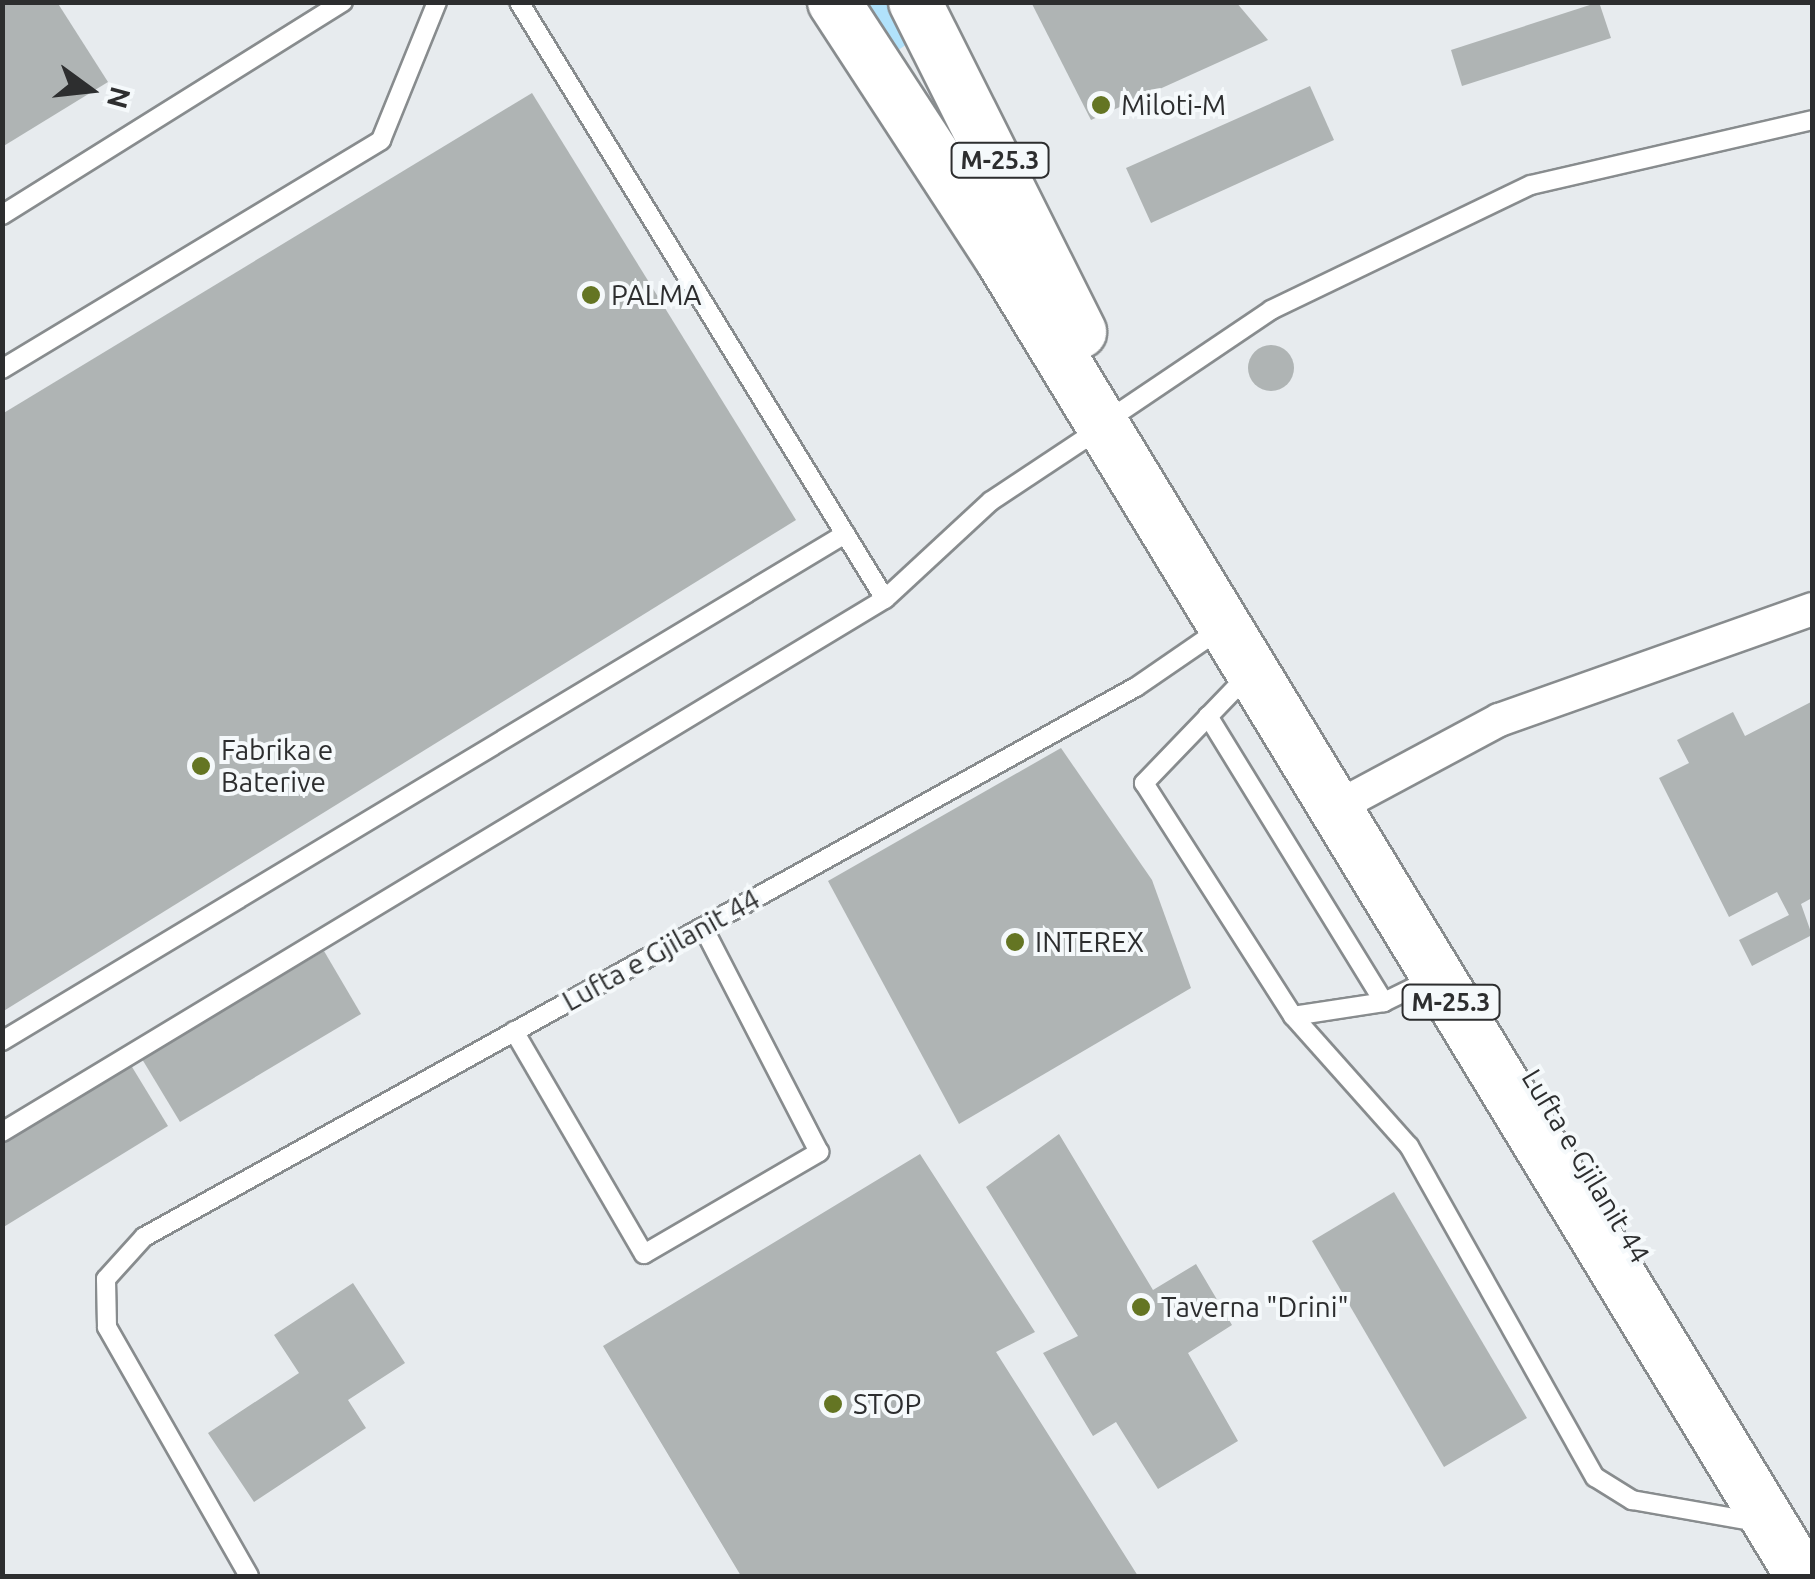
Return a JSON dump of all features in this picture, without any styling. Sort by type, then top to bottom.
[{"type":"main road","name":"M-25.3","points":[[834,2],[1001,258],[1113,418],[1250,673],[1436,976],[1791,1530],[1802,1576]]},
{"type":"main road","name":"Lufta e Gjilanit 44","points":[[915,2],[1113,418],[1359,795],[1791,1530]]},
{"type":"street","points":[[1359,795],[1498,720],[1812,608]]},
{"type":"lane","points":[[2,216],[342,2]]},
{"type":"lane","points":[[2,369],[381,140],[437,2]]},
{"type":"lane","points":[[519,2],[885,599]]},
{"type":"lane","points":[[2,1132],[885,599],[991,502],[1271,310],[1530,186],[1812,120]]},
{"type":"lane","points":[[2,1040],[845,534]]},
{"type":"lane","name":"Lufta e Gjilanit 44","points":[[249,1576],[106,1328],[106,1278],[144,1237],[1136,687],[1223,628]]},
{"type":"lane","points":[[1250,673],[1144,783],[1293,1016],[1409,1146],[1595,1477],[1632,1500],[1791,1530]]},
{"type":"lane","points":[[1208,716],[1384,1002]]},
{"type":"lane","points":[[514,1031],[644,1254],[819,1152],[703,927]]},
{"type":"lane","points":[[1293,1016],[1384,1002],[1436,976]]},
{"type":"shaded area","points":[[861,3],[887,3],[910,42],[894,53]]},
{"type":"building","points":[[2,2],[57,2],[108,82],[2,147]]},
{"type":"building","points":[[1031,2],[1236,2],[1268,40],[1091,120]]},
{"type":"building","points":[[1599,2],[1611,38],[1462,86],[1451,50]]},
{"type":"building","points":[[1310,86],[1334,140],[1151,223],[1126,168]]},
{"type":"building","name":"Fabrika e Baterive","points":[[532,93],[796,520],[2,1012],[2,414]]},
{"type":"building","points":[[1271,345],[1288,351],[1294,368],[1288,385],[1271,391],[1254,385],[1248,368],[1254,351]]},
{"type":"building","points":[[1811,702],[1812,898],[1801,904],[1812,935],[1752,966],[1739,940],[1789,915],[1777,892],[1729,917],[1659,778],[1689,763],[1677,740],[1733,712],[1745,736]]},
{"type":"building","name":"INTEREX","points":[[1061,748],[1152,880],[1191,988],[959,1124],[828,881]]},
{"type":"building","points":[[324,951],[361,1014],[180,1122],[142,1059]]},
{"type":"building","points":[[129,1062],[168,1126],[2,1228],[2,1140]]},
{"type":"building","name":"Taverna \"Drini\"","points":[[1059,1134],[1153,1290],[1196,1264],[1232,1325],[1188,1353],[1238,1441],[1158,1489],[1116,1422],[1093,1436],[1043,1353],[1078,1336],[986,1187]]},
{"type":"building","name":"STOP","points":[[920,1154],[1035,1332],[996,1352],[1138,1576],[741,1576],[603,1346]]},
{"type":"building","points":[[1394,1192],[1527,1418],[1444,1467],[1312,1241]]},
{"type":"building","points":[[353,1283],[405,1363],[348,1400],[366,1428],[254,1502],[208,1433],[299,1373],[274,1335]]},
{"type":"place","name":"Miloti-M","points":[[1101,105]]},
{"type":"place","name":"PALMA","points":[[591,295]]},
{"type":"place","name":"Fabrika e Baterive","points":[[201,766]]},
{"type":"place","name":"INTEREX","points":[[1015,942]]},
{"type":"place","name":"Taverna \"Drini\"","points":[[1141,1307]]},
{"type":"place","name":"STOP","points":[[833,1404]]}]
